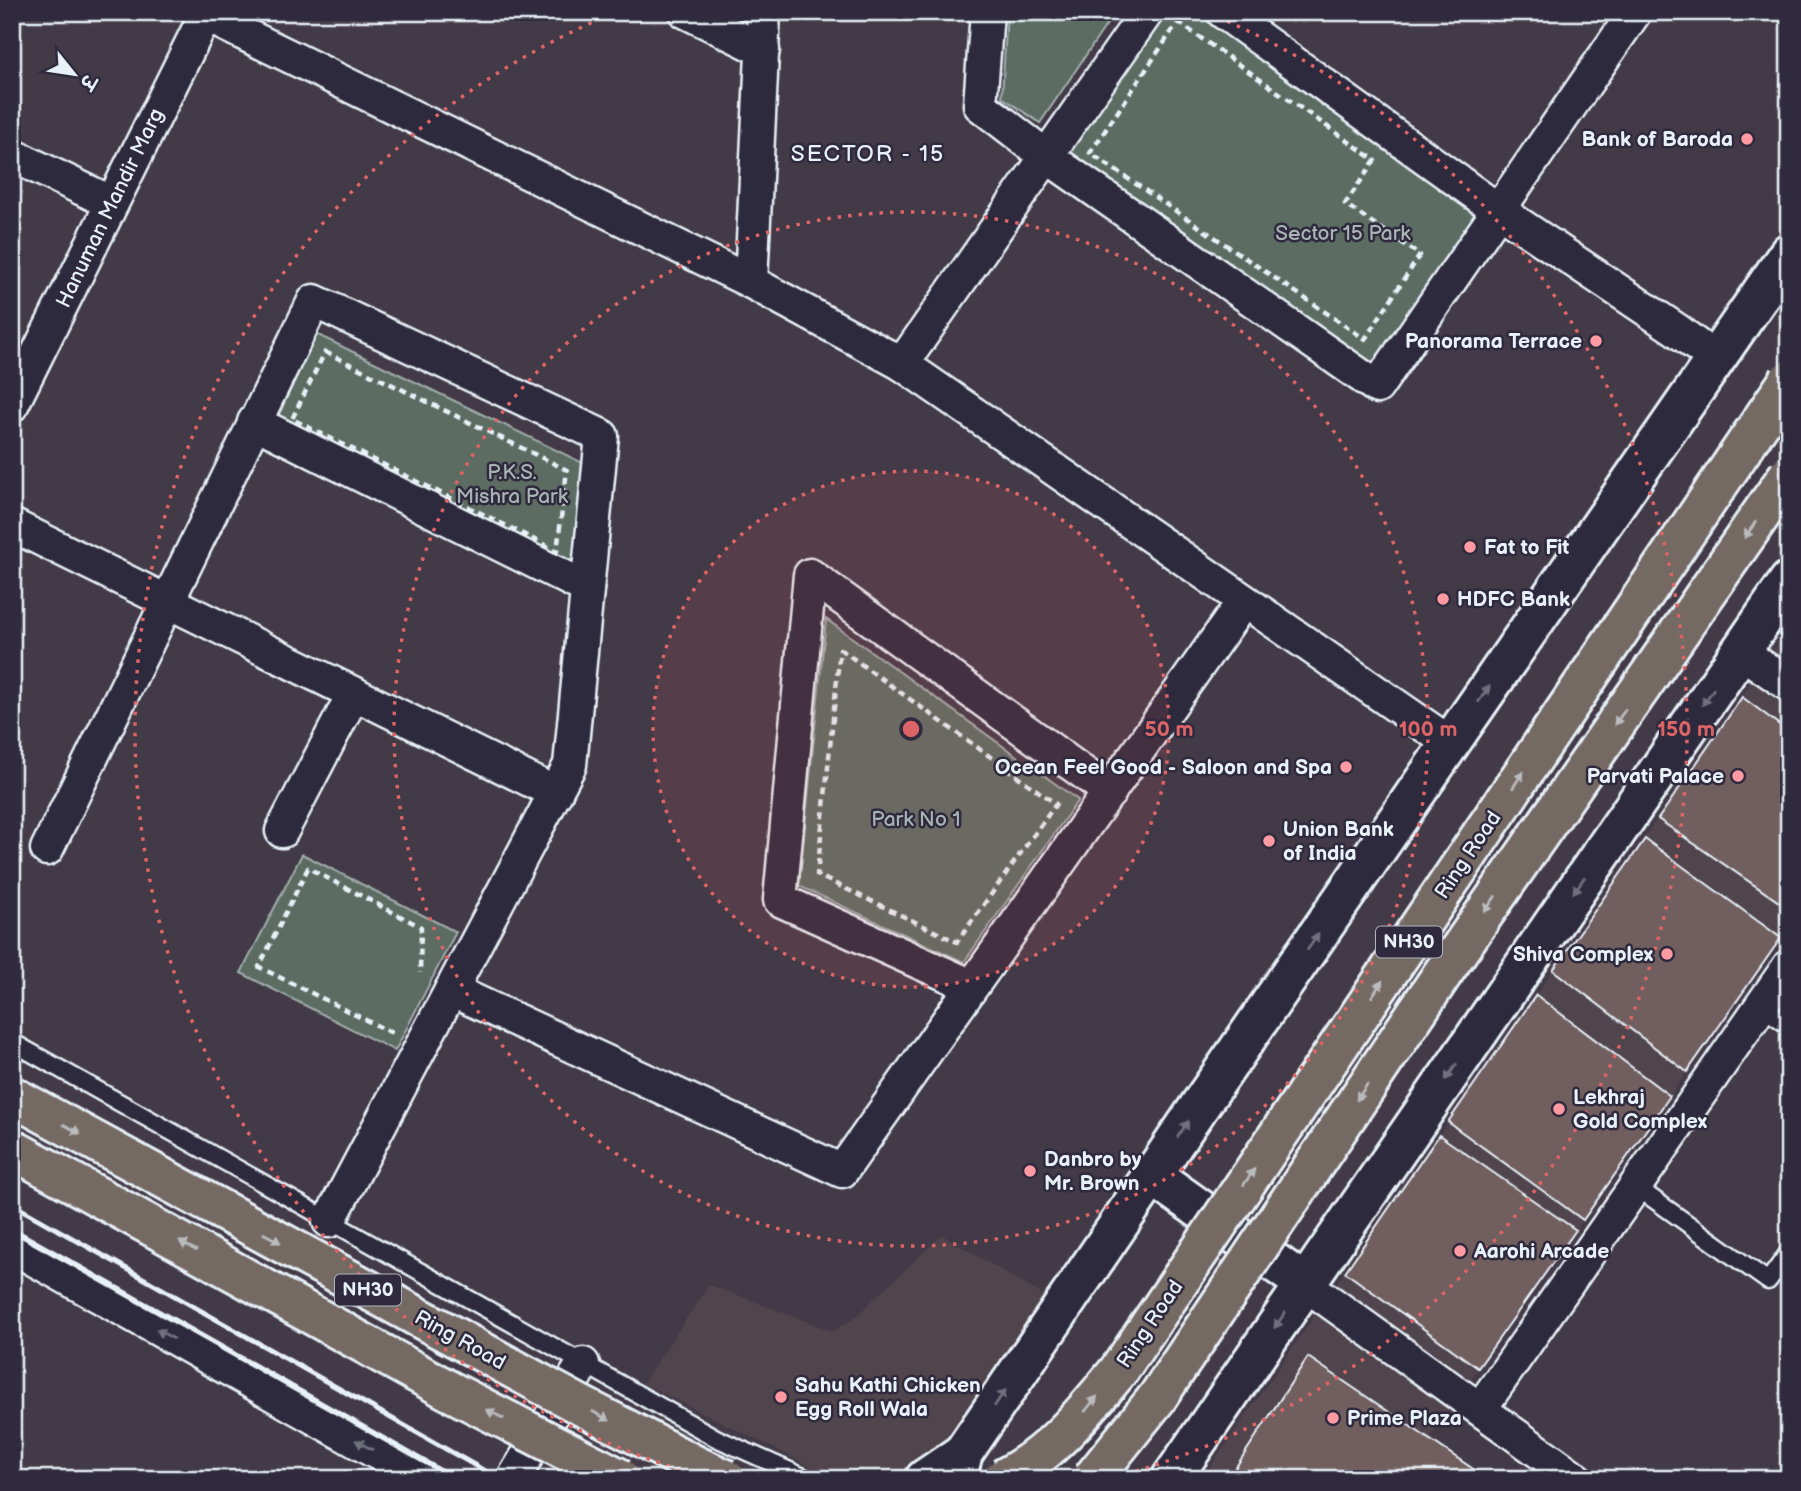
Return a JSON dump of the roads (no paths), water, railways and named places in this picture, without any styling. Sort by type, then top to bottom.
[{"type":"highway","name":"Ring Road","points":[[1002,1479],[1022,1469],[1075,1423],[1119,1369],[1789,380]]},
{"type":"highway","name":"NH30","points":[[1092,1479],[1157,1398],[1443,973],[1789,474]]},
{"type":"highway","name":"Ring Road","points":[[12,1096],[578,1404],[726,1479]]},
{"type":"highway","name":"NH30","points":[[12,1149],[448,1390],[621,1479]]},
{"type":"street","points":[[686,12],[763,50]]},
{"type":"street","points":[[751,282],[765,12]]},
{"type":"street","points":[[987,12],[980,105],[1046,156],[1377,387],[1634,12]]},
{"type":"street","points":[[902,364],[1147,12]]},
{"type":"street","points":[[1223,12],[1498,210],[1677,330],[1715,359]]},
{"type":"street","points":[[204,13],[751,282],[902,364],[1450,743]]},
{"type":"street","name":"Hanuman Mandir Marg","points":[[12,405],[204,13]]},
{"type":"street","points":[[12,155],[112,203]]},
{"type":"street","points":[[925,1479],[960,1466],[1152,1175],[1789,253]]},
{"type":"street","points":[[47,849],[314,301],[602,436],[570,765],[329,1221]]},
{"type":"street","points":[[254,422],[587,588]]},
{"type":"street","points":[[12,525],[556,793]]},
{"type":"street","points":[[972,986],[780,900],[810,575],[1110,792]]},
{"type":"street","points":[[1171,1479],[1789,581]]},
{"type":"street","points":[[451,990],[842,1171],[1243,601]]},
{"type":"street","points":[[1740,651],[1789,685]]},
{"type":"street","points":[[282,831],[354,693]]},
{"type":"street","points":[[1480,1409],[1789,966]]},
{"type":"street","points":[[1152,1175],[1577,1479]]},
{"type":"street","points":[[12,1247],[423,1479]]},
{"type":"street","points":[[513,1479],[583,1364]]},
{"type":"lane","points":[[1761,1006],[1789,1026]]},
{"type":"lane","points":[[12,1042],[583,1364],[716,1437],[808,1479]]},
{"type":"lane","points":[[1635,1186],[1768,1281],[1789,1252]]},
{"type":"railway","points":[[12,1204],[499,1479]]},
{"type":"railway","points":[[12,1230],[455,1479]]},
{"type":"place","name":"Bank of Baroda","points":[[1747,139]]},
{"type":"place","name":"Panorama Terrace","points":[[1596,341]]},
{"type":"place","name":"Fat to Fit","points":[[1470,547]]},
{"type":"place","name":"HDFC Bank","points":[[1443,599]]},
{"type":"place","name":"Ocean Feel Good - Saloon and Spa","points":[[1346,767]]},
{"type":"place","name":"Parvati Palace","points":[[1738,776]]},
{"type":"place","name":"Union Bank of India","points":[[1269,841]]},
{"type":"place","name":"Shiva Complex","points":[[1667,954]]},
{"type":"place","name":"Lekhraj Gold Complex","points":[[1559,1109]]},
{"type":"place","name":"Danbro by Mr. Brown","points":[[1030,1171]]},
{"type":"place","name":"Aarohi Arcade","points":[[1460,1251]]},
{"type":"place","name":"Sahu Kathi Chicken Egg Roll Wala","points":[[781,1397]]},
{"type":"place","name":"Prime Plaza","points":[[1333,1418]]},
{"type":"district","name":"SECTOR - 15","points":[[868,154]]},
{"type":"park label","name":"Sector 15 Park","points":[[1343,233]]},
{"type":"park label","name":"P.K.S. Mishra Park","points":[[512,484]]},
{"type":"park label","name":"Park No 1","points":[[916,819]]}]
